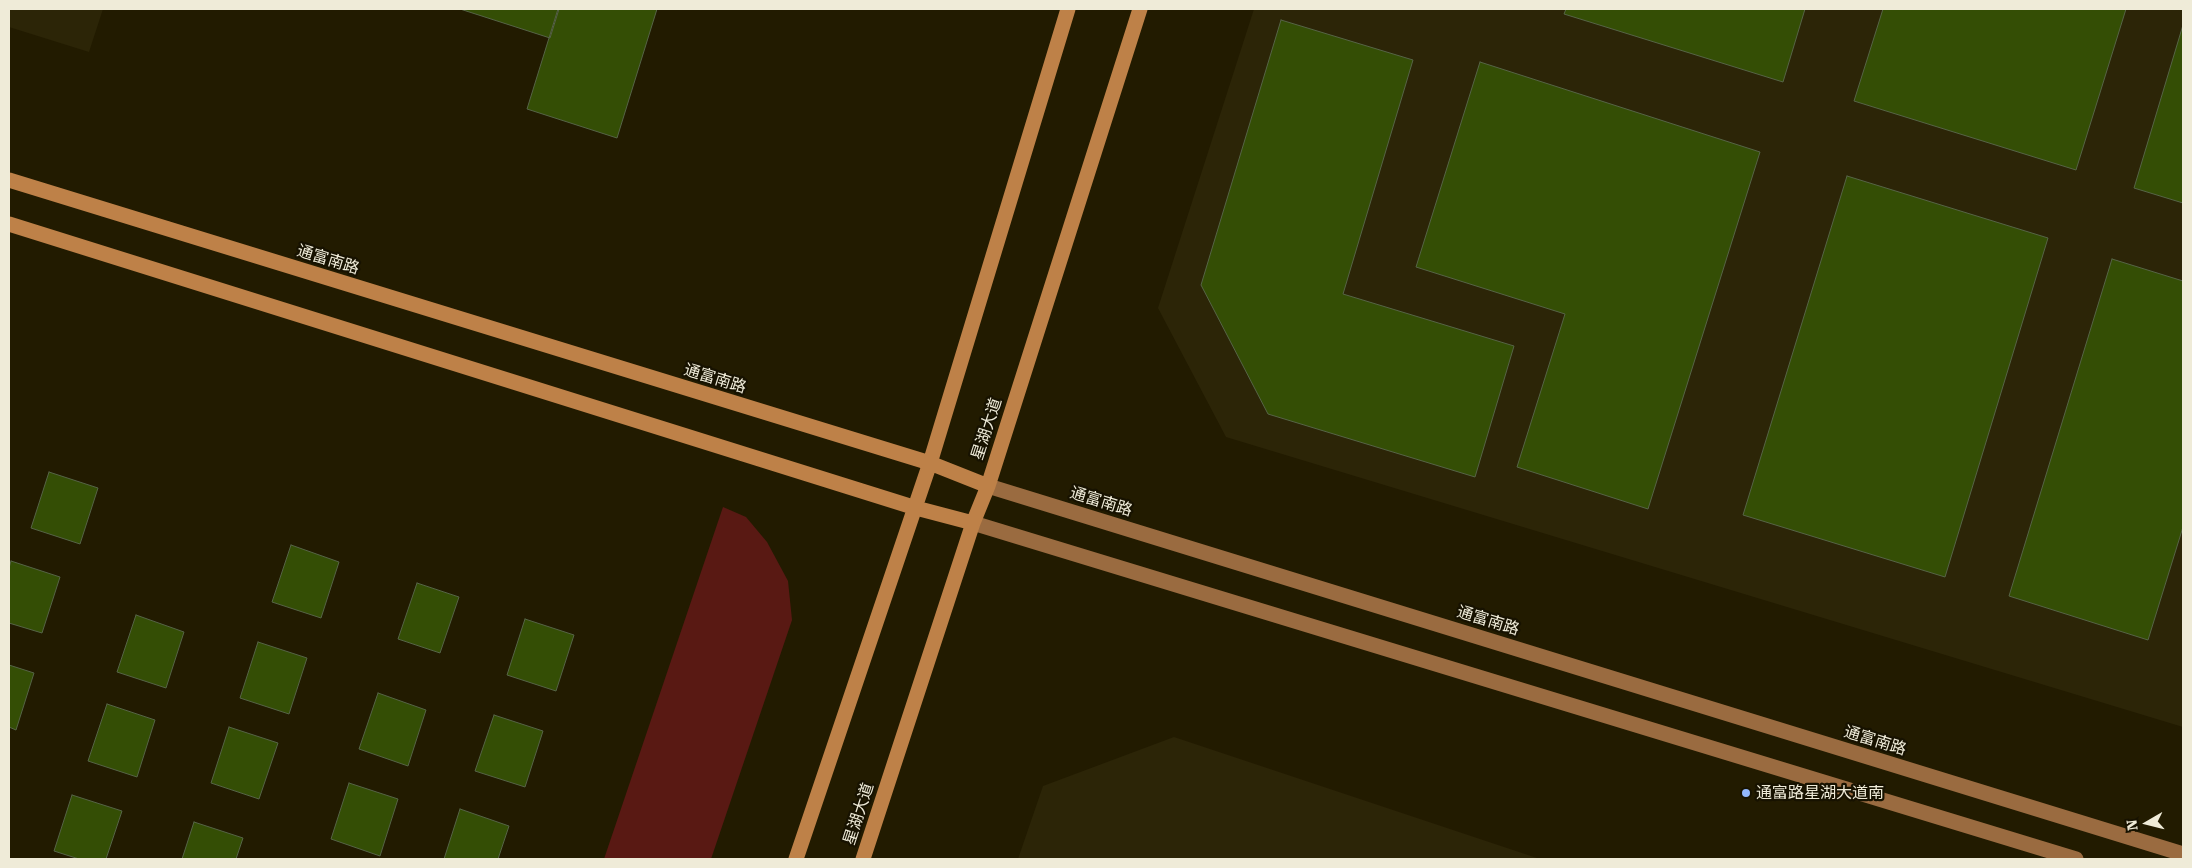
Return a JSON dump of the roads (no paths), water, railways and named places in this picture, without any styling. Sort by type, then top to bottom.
[{"type":"main road","points":[[796,859],[916,508],[1068,9]]},
{"type":"main road","name":"星湖大道","points":[[863,859],[973,522],[988,486],[1140,9]]},
{"type":"main road","name":"通富南路","points":[[9,180],[930,463],[988,486],[2183,854]]},
{"type":"main road","points":[[9,224],[916,508],[973,522],[2076,859]]},
{"type":"place","name":"通富路星湖大道南","points":[[1746,793]]}]
